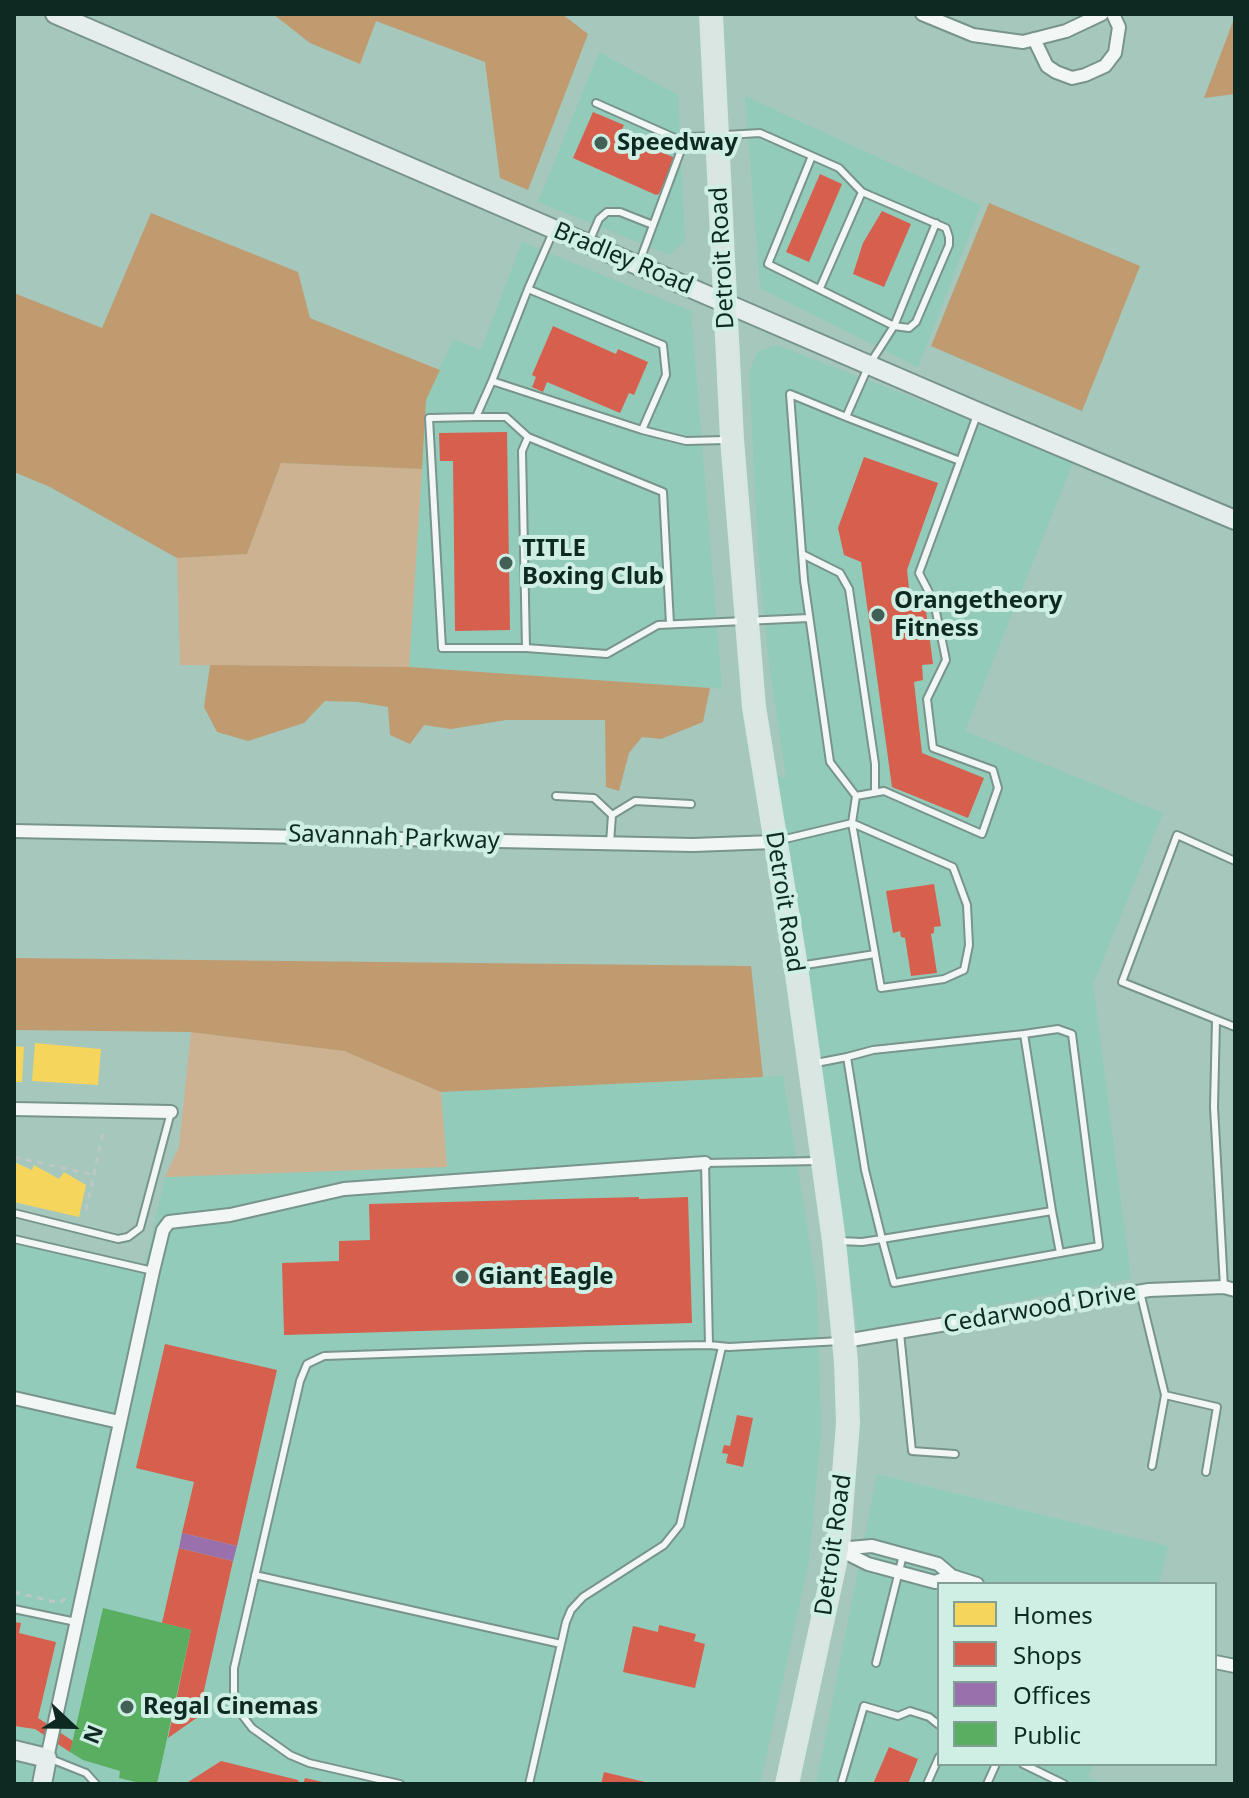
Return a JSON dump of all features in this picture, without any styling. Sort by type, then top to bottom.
[{"type":"main road","name":"Detroit Road","points":[[711,14],[732,439],[754,707],[796,967],[845,1341],[848,1423],[838,1549],[787,1784]]},
{"type":"street","name":"Bradley Road","points":[[55,14],[1235,520]]},
{"type":"street","points":[[922,14],[973,35],[1023,42],[1066,31],[1102,14]]},
{"type":"street","points":[[1034,39],[1047,66],[1072,78],[1085,75],[1105,66],[1115,53],[1119,27],[1113,14]]},
{"type":"street","name":"Savannah Parkway","points":[[14,831],[610,843],[774,842]]},
{"type":"street","points":[[14,1109],[171,1112]]},
{"type":"street","points":[[42,1784],[153,1271],[163,1230],[173,1220],[230,1215],[344,1189],[705,1163]]},
{"type":"street","name":"Cedarwood Drive","points":[[845,1341],[1140,1292],[1229,1288]]},
{"type":"street","points":[[14,1398],[119,1422]]},
{"type":"street","points":[[838,1549],[872,1546],[938,1564],[952,1576],[971,1582]]},
{"type":"street","points":[[838,1549],[868,1564],[935,1582],[952,1576]]},
{"type":"street","points":[[14,1750],[47,1758]]},
{"type":"lane","points":[[596,103],[684,142]]},
{"type":"lane","points":[[638,265],[684,142],[692,137],[760,133],[812,156],[839,168],[862,192],[946,228],[949,245],[916,322],[909,328],[894,326],[768,264],[812,156]]},
{"type":"lane","points":[[820,288],[862,192]]},
{"type":"lane","points":[[588,244],[599,219],[607,212],[620,212],[653,225]]},
{"type":"lane","points":[[846,417],[869,365],[894,326],[936,223]]},
{"type":"lane","points":[[476,417],[555,229]]},
{"type":"lane","points":[[528,289],[663,345],[666,375],[642,430]]},
{"type":"lane","points":[[492,381],[642,430],[686,441],[732,439]]},
{"type":"lane","points":[[774,842],[852,823],[953,867],[967,905],[969,945],[964,970],[944,979],[881,988],[852,823],[856,796],[830,762],[802,554],[790,394],[960,461]]},
{"type":"lane","points":[[856,796],[884,791],[982,834],[998,788],[993,770],[933,748],[927,699],[946,660],[934,602],[919,573],[978,412]]},
{"type":"lane","points":[[670,624],[663,492],[528,437],[506,417],[429,418],[442,648],[526,648],[607,654],[658,625],[809,618]]},
{"type":"lane","points":[[526,648],[522,451],[528,437]]},
{"type":"lane","points":[[802,554],[840,573],[849,589],[875,764],[875,792]]},
{"type":"lane","points":[[556,796],[594,798],[612,815]]},
{"type":"lane","points":[[612,815],[635,801],[691,804]]},
{"type":"lane","points":[[610,843],[612,815]]},
{"type":"lane","points":[[1235,861],[1177,835],[1122,982],[1235,1027]]},
{"type":"lane","points":[[796,967],[875,954]]},
{"type":"lane","points":[[1216,1020],[1214,1107],[1229,1288]]},
{"type":"lane","points":[[808,1065],[873,1050],[1058,1029],[1072,1034],[1099,1246],[894,1283],[865,1170],[847,1057]]},
{"type":"lane","points":[[1024,1034],[1060,1253]]},
{"type":"lane","points":[[14,1213],[118,1239],[128,1237],[140,1228],[171,1112]]},
{"type":"lane","points":[[709,1345],[705,1163],[822,1161]]},
{"type":"lane","points":[[834,1241],[862,1242],[1052,1211]]},
{"type":"lane","points":[[14,1239],[153,1271]]},
{"type":"lane","points":[[1140,1292],[1165,1395],[1152,1466]]},
{"type":"lane","points":[[900,1333],[912,1451],[955,1454]]},
{"type":"lane","points":[[400,1784],[296,1758],[264,1739],[243,1717],[234,1698],[233,1676],[304,1367],[317,1357],[845,1341]]},
{"type":"lane","points":[[529,1784],[566,1622],[578,1601],[664,1545],[680,1525],[722,1347]]},
{"type":"lane","points":[[1165,1395],[1217,1407],[1206,1472]]},
{"type":"lane","points":[[876,1663],[903,1555]]},
{"type":"lane","points":[[255,1575],[561,1644]]},
{"type":"lane","points":[[14,1609],[76,1622]]},
{"type":"lane","points":[[841,1784],[864,1706],[898,1716],[910,1711],[929,1717],[937,1723]]},
{"type":"lane","points":[[47,1758],[86,1773],[96,1784]]},
{"type":"lane","points":[[927,1784],[937,1762]]},
{"type":"lane","points":[[1027,1766],[1064,1784]]},
{"type":"path","points":[[86,1210],[103,1133]]},
{"type":"path","points":[[14,1157],[94,1175]]},
{"type":"path","points":[[14,1592],[59,1603],[64,1602],[69,1594]]},
{"type":"shaded area","points":[[273,14],[562,14],[588,34],[528,190],[500,178],[485,62],[376,21],[360,64],[310,43]]},
{"type":"shaded area","points":[[1235,16],[1235,94],[1204,98]]},
{"type":"shaded area","points":[[599,52],[678,95],[685,241],[670,255],[538,202]]},
{"type":"shaded area","points":[[745,96],[981,205],[918,367],[760,288]]},
{"type":"shaded area","points":[[989,203],[1140,266],[1082,411],[931,346]]},
{"type":"shaded area","points":[[151,213],[298,272],[310,318],[440,370],[426,400],[422,469],[281,463],[247,554],[177,558],[50,487],[14,472],[14,293],[102,328]]},
{"type":"shaded area","points":[[522,242],[691,311],[722,689],[409,667],[426,400],[453,339],[481,350]]},
{"type":"shaded area","points":[[777,345],[1074,460],[965,731],[1163,813],[1093,984],[1131,1279],[858,1332],[774,775],[786,778],[769,664],[758,549],[749,373],[756,354]]},
{"type":"shaded area","points":[[281,463],[422,469],[409,667],[180,665],[177,558],[247,554]]},
{"type":"shaded area","points":[[210,665],[409,667],[710,688],[703,722],[661,739],[642,737],[629,753],[619,791],[606,787],[605,720],[506,720],[451,729],[424,725],[410,744],[390,735],[388,707],[325,701],[304,723],[248,741],[217,732],[204,707]]},
{"type":"shaded area","points":[[14,958],[751,966],[763,1077],[441,1092],[344,1051],[190,1032],[14,1030]]},
{"type":"shaded area","points":[[191,1032],[345,1051],[441,1092],[447,1167],[165,1177],[179,1147]]},
{"type":"shaded area","points":[[783,1076],[817,1289],[821,1431],[809,1562],[760,1784],[14,1784],[14,1234],[145,1264],[165,1177],[447,1167],[441,1092]]},
{"type":"shaded area","points":[[877,1474],[1168,1546],[1159,1582],[937,1582],[937,1766],[1093,1766],[1088,1777],[1104,1784],[816,1784]]},
{"type":"building: Homes","points":[[35,1043],[101,1049],[98,1085],[32,1081]]},
{"type":"building: Homes","points":[[14,1046],[24,1047],[22,1082],[14,1082]]},
{"type":"building: Homes","points":[[14,1162],[32,1170],[34,1165],[59,1179],[64,1172],[86,1185],[79,1217],[14,1202]]},
{"type":"building: Shops","points":[[593,112],[624,125],[620,134],[675,158],[659,194],[573,158]]},
{"type":"building: Shops","points":[[820,174],[842,184],[809,262],[786,252]]},
{"type":"building: Shops","points":[[882,211],[911,224],[884,287],[853,274],[863,243]]},
{"type":"building: Shops","points":[[553,326],[616,354],[618,349],[648,362],[634,395],[629,393],[620,413],[547,382],[543,392],[532,387],[536,377],[532,375]]},
{"type":"building: Shops","points":[[507,432],[510,630],[455,631],[453,461],[440,461],[439,433]]},
{"type":"building: Shops","points":[[864,457],[938,483],[907,570],[910,597],[924,595],[933,664],[922,665],[923,680],[914,682],[922,753],[984,778],[968,818],[892,787],[861,562],[844,555],[838,528]]},
{"type":"building: Shops","points":[[934,884],[941,926],[934,927],[931,934],[937,973],[911,976],[905,938],[901,937],[900,931],[893,933],[886,891]]},
{"type":"building: Shops","name":"Giant Eagle","points":[[688,1197],[692,1323],[284,1335],[282,1263],[339,1261],[339,1241],[370,1240],[369,1204]]},
{"type":"building: Shops","points":[[165,1344],[277,1370],[237,1546],[182,1533],[194,1482],[136,1468]]},
{"type":"building: Shops","points":[[737,1415],[753,1418],[743,1467],[726,1463],[728,1454],[722,1453],[724,1445],[730,1446]]},
{"type":"building: Shops","points":[[179,1548],[233,1561],[198,1717],[168,1738],[191,1630],[162,1623]]},
{"type":"building: Shops","points":[[14,1622],[21,1623],[19,1633],[56,1642],[38,1718],[73,1741],[70,1752],[35,1729],[14,1726]]},
{"type":"building: Shops","points":[[659,1625],[696,1634],[694,1641],[705,1644],[695,1688],[623,1672],[633,1626],[658,1632]]},
{"type":"building: Shops","points":[[889,1747],[918,1759],[908,1784],[873,1784]]},
{"type":"building: Shops","points":[[221,1761],[298,1780],[300,1784],[185,1784]]},
{"type":"building: Shops","points":[[604,1772],[649,1783],[649,1784],[601,1784]]},
{"type":"building: Shops","points":[[305,1778],[327,1783],[327,1784],[303,1784]]},
{"type":"building: Offices","points":[[182,1533],[237,1546],[233,1561],[179,1548]]},
{"type":"building: Public","name":"Regal Cinemas","points":[[103,1608],[191,1630],[157,1784],[119,1778],[120,1771],[83,1760],[70,1752]]},
{"type":"place","name":"Speedway","points":[[601,143]]},
{"type":"place","name":"TITLE Boxing Club","points":[[506,563]]},
{"type":"place","name":"Orangetheory Fitness","points":[[878,615]]},
{"type":"place","name":"Giant Eagle","points":[[462,1277]]},
{"type":"place","name":"Regal Cinemas","points":[[127,1707]]}]
